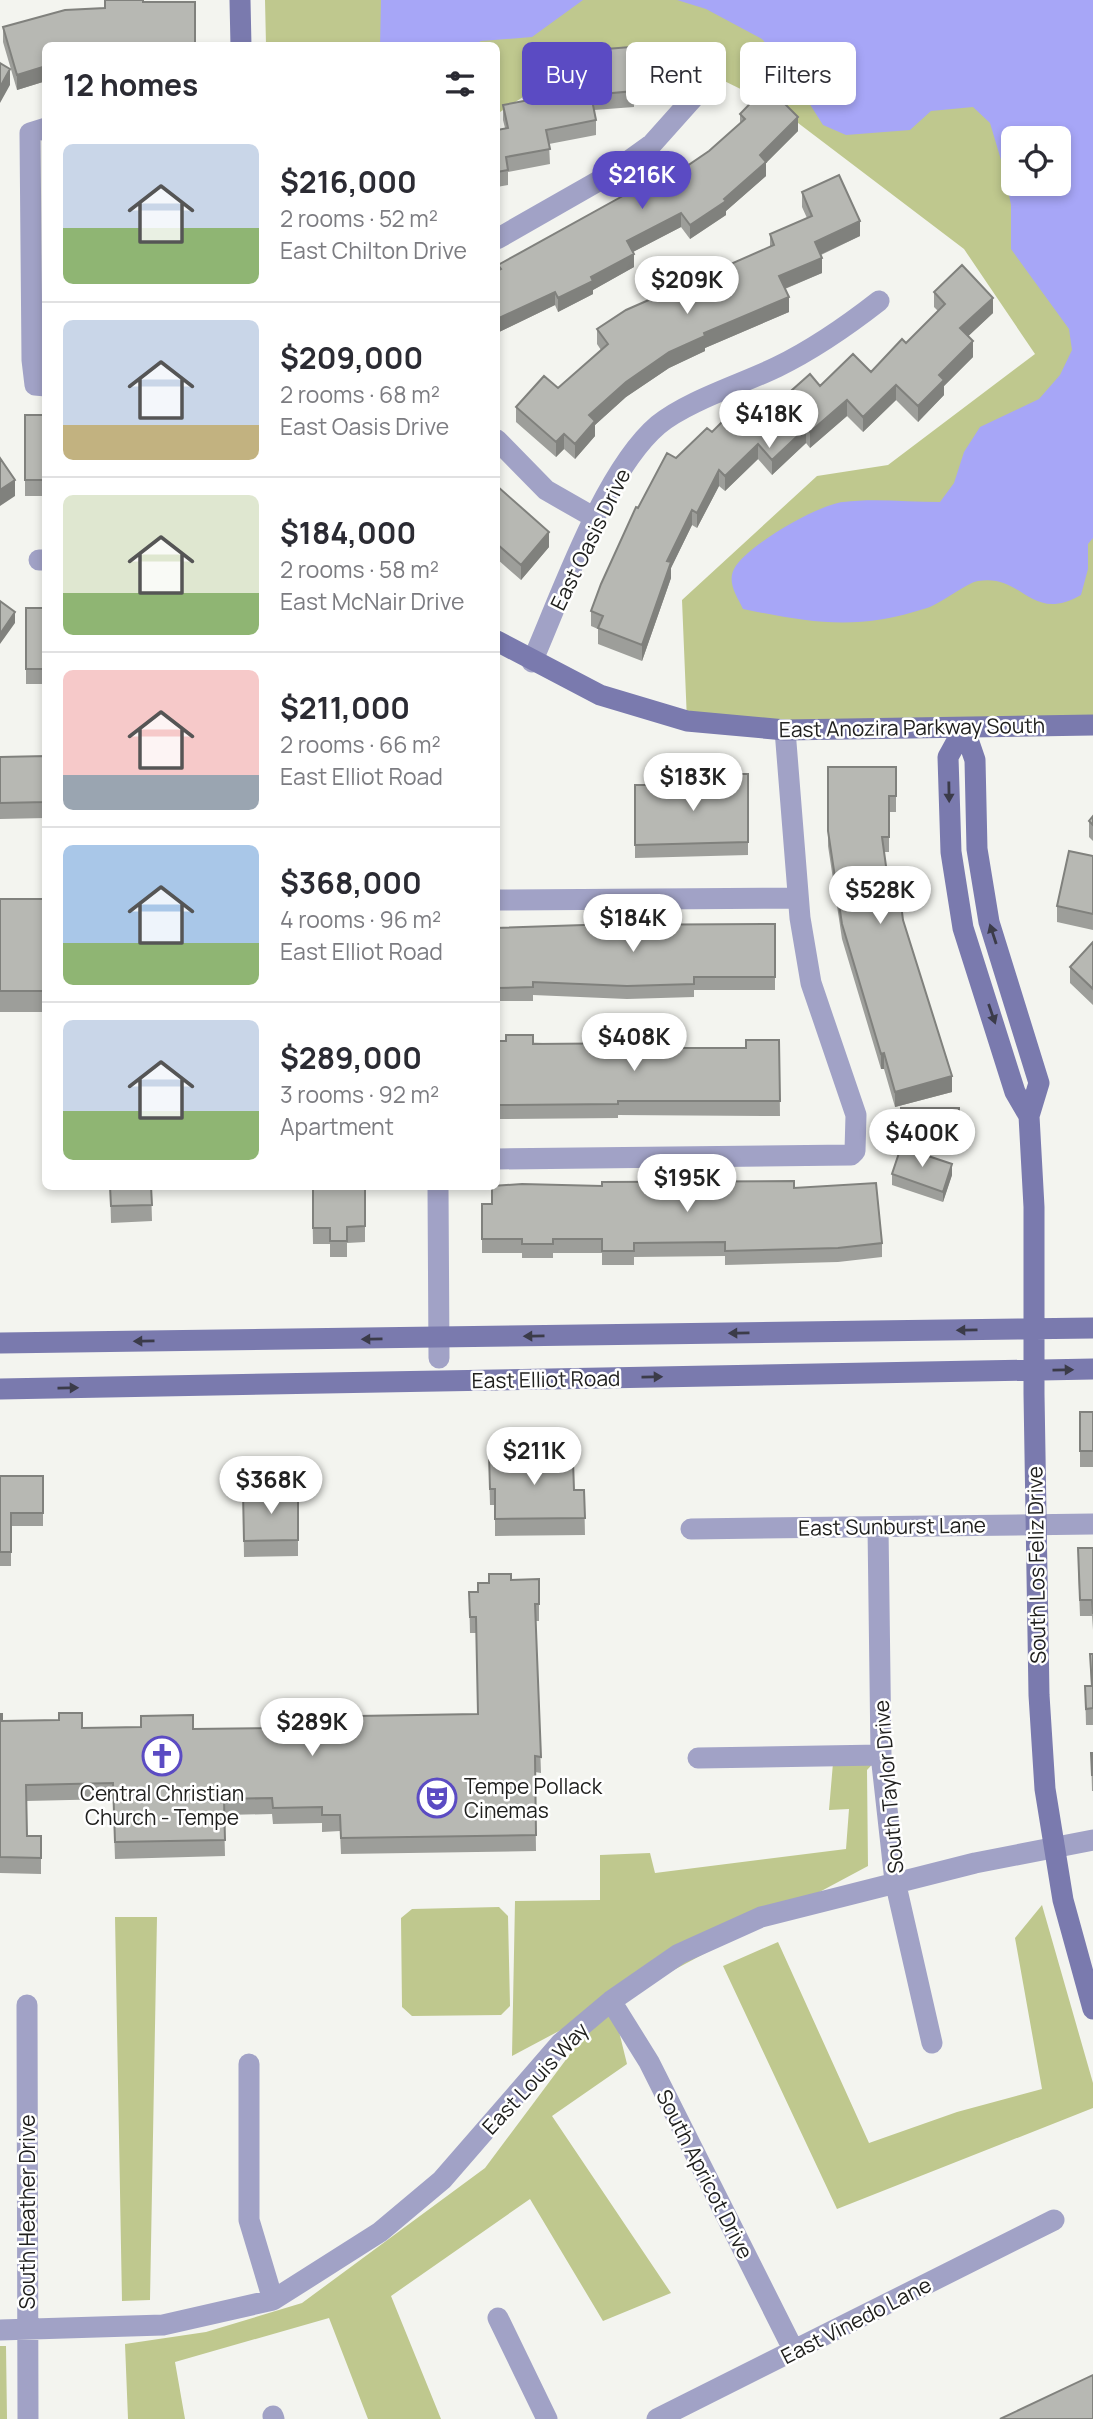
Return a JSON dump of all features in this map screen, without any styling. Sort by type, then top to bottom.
[{"type":"main road","points":[[240,0],[241,42]]},
{"type":"main road","name":"East Anozira Parkway South","points":[[500,643],[532,663],[600,695],[687,721],[785,730],[1093,725]]},
{"type":"main road","name":"South Los Feliz Drive","points":[[964,728],[948,757],[951,852],[963,928],[1015,1092],[1029,1116],[1034,1207],[1035,1522],[1039,1695],[1045,1789],[1074,1950],[1093,2009]]},
{"type":"main road","name":"East Elliot Road","points":[[0,1343],[440,1348],[1093,1328]]},
{"type":"main road","name":"East Elliot Road","points":[[0,1389],[1093,1369]]},
{"type":"street","points":[[500,237],[609,175],[652,144],[687,105]]},
{"type":"street","points":[[38,130],[40,385]]},
{"type":"street","name":"East Oasis Drive","points":[[532,663],[596,518],[624,464],[659,424],[710,396],[778,366],[837,333],[879,301]]},
{"type":"street","points":[[500,443],[546,490],[596,518]]},
{"type":"street","points":[[500,1159],[850,1155],[855,1151],[856,1115],[811,983],[797,898],[785,730]]},
{"type":"street","points":[[500,900],[797,898]]},
{"type":"street","points":[[438,1190],[440,1348]]},
{"type":"street","name":"East Sunburst Lane","points":[[691,1529],[1035,1522],[1093,1524]]},
{"type":"street","name":"South Taylor Drive","points":[[878,1527],[881,1755],[895,1881],[932,2043]]},
{"type":"street","points":[[698,1758],[881,1755]]},
{"type":"street","name":"East Louis Way","points":[[0,2330],[163,2325],[273,2300],[380,2232],[442,2180],[561,2043],[611,2001],[679,1954],[761,1917],[895,1881],[1093,1840]]},
{"type":"street","name":"South Apricot Drive","points":[[611,2001],[649,2062],[794,2351]]},
{"type":"street","name":"South Heather Drive","points":[[27,2005],[27,2419]]},
{"type":"street","points":[[249,2064],[249,2220],[273,2300]]},
{"type":"street","name":"East Vinedo Lane","points":[[657,2419],[1054,2220]]},
{"type":"street","points":[[498,2318],[547,2419]]},
{"type":"green space","points":[[265,0],[1093,0],[1093,725],[687,721],[682,600],[817,476],[888,465],[1035,354],[964,249],[773,105],[856,105],[856,42],[740,42],[740,89],[726,82],[726,42],[626,42],[626,48],[612,50],[612,42],[522,42],[522,98],[500,112],[500,42],[266,42]]},
{"type":"green space","points":[[881,1755],[867,1770],[868,1866],[612,2003],[627,2064],[552,2116],[671,2293],[603,2321],[530,2199],[391,2296],[441,2419],[368,2419],[329,2318],[175,2362],[185,2419],[128,2419],[125,2344],[206,2332],[302,2303],[485,2168],[606,2006],[512,2056],[515,1901],[600,1900],[600,1855],[650,1853],[655,1873],[846,1849],[849,1809],[829,1810],[833,1763]]},
{"type":"green space","points":[[1042,1905],[1093,2083],[1093,2108],[837,2209],[723,1966],[778,1942],[869,2143],[957,2112],[1042,2089],[1015,1938]]},
{"type":"green space","points":[[499,1907],[508,1916],[510,2006],[501,2015],[412,2016],[402,2007],[401,1918],[412,1909]]},
{"type":"green space","points":[[115,1917],[157,1917],[150,2300],[122,2301]]},
{"type":"green space","points":[[0,2346],[6,2346],[7,2419],[0,2419]]},
{"type":"water","points":[[381,0],[583,0],[532,37],[479,42],[380,42]]},
{"type":"water","points":[[677,0],[1093,0],[1093,538],[1088,544],[1088,569],[1081,595],[1050,604],[993,580],[968,585],[927,608],[878,620],[813,621],[743,609],[734,589],[732,574],[752,549],[800,518],[843,502],[940,502],[954,483],[964,452],[980,427],[1039,399],[1060,375],[1072,350],[1069,329],[1011,249],[1009,196],[1071,196],[1071,126],[1001,126],[1001,160],[990,123],[973,107],[931,111],[910,130],[846,135],[823,125],[810,105],[856,105],[856,42],[765,42],[706,9]]},
{"type":"building","points":[[105,0],[195,2],[195,42],[42,42],[42,67],[17,75],[3,27],[65,10],[105,8]]},
{"type":"building","points":[[626,47],[626,92],[612,93],[612,48]]},
{"type":"building","points":[[0,63],[10,69],[0,87]]},
{"type":"building","points":[[522,101],[522,105],[593,105],[596,120],[546,130],[550,149],[506,157],[508,170],[500,171],[500,129],[508,128],[503,105]]},
{"type":"building","points":[[749,105],[786,105],[798,117],[760,155],[766,162],[724,199],[726,201],[690,225],[681,213],[627,241],[634,254],[591,277],[593,281],[558,298],[555,292],[500,318],[500,264],[657,177],[655,174],[678,159],[684,168],[709,151],[745,119],[740,114]]},
{"type":"building","points":[[839,175],[860,221],[815,242],[822,258],[779,276],[789,297],[704,333],[705,336],[669,352],[626,382],[589,415],[595,421],[575,444],[564,434],[556,442],[516,407],[544,376],[558,388],[608,344],[597,329],[626,310],[774,245],[770,234],[812,216],[802,192]]},
{"type":"building","points":[[962,265],[993,298],[960,328],[973,341],[939,375],[944,380],[918,406],[896,385],[863,417],[847,400],[810,432],[806,428],[772,460],[758,444],[725,476],[719,470],[697,513],[692,510],[667,561],[671,562],[642,645],[598,628],[603,616],[591,611],[601,584],[636,507],[638,508],[667,453],[676,458],[707,428],[712,432],[725,419],[730,425],[763,394],[774,406],[810,374],[820,386],[853,354],[871,372],[902,339],[906,343],[945,304],[934,292]]},
{"type":"building","points":[[25,415],[42,415],[42,480],[25,480]]},
{"type":"building","points":[[0,458],[15,480],[0,490]]},
{"type":"building","points":[[500,489],[549,532],[521,565],[500,547]]},
{"type":"building","points":[[0,601],[15,612],[0,634]]},
{"type":"building","points":[[26,608],[42,608],[42,669],[26,669]]},
{"type":"building","points":[[42,756],[42,802],[0,803],[0,757]]},
{"type":"building","points":[[828,767],[896,767],[896,796],[889,796],[889,837],[882,837],[889,888],[899,887],[903,920],[952,1076],[895,1092],[842,924],[828,831]]},
{"type":"building","points":[[716,774],[748,774],[748,842],[635,845],[635,785],[664,785],[664,789],[716,789]]},
{"type":"building","points":[[1069,851],[1093,856],[1093,914],[1057,906]]},
{"type":"building","points":[[0,899],[42,899],[42,991],[0,991]]},
{"type":"building","points":[[775,924],[775,977],[694,977],[694,984],[627,986],[533,982],[533,987],[500,988],[500,928]]},
{"type":"building","points":[[1093,942],[1093,989],[1070,967]]},
{"type":"building","points":[[506,1035],[533,1035],[533,1044],[658,1043],[658,1048],[746,1048],[746,1040],[779,1040],[780,1101],[618,1101],[618,1104],[500,1105],[500,1041],[506,1041]]},
{"type":"building","points":[[901,1108],[959,1108],[959,1138],[901,1138]]},
{"type":"building","points":[[901,1147],[952,1164],[943,1192],[892,1174]]},
{"type":"building","points":[[794,1181],[794,1188],[876,1183],[882,1243],[838,1248],[725,1251],[725,1242],[634,1243],[634,1251],[602,1251],[602,1239],[553,1239],[553,1244],[522,1244],[522,1239],[482,1239],[482,1204],[492,1204],[492,1190],[500,1190],[500,1185],[602,1186],[602,1182]]},
{"type":"building","points":[[110,1190],[151,1190],[152,1205],[111,1206]]},
{"type":"building","points":[[313,1190],[365,1190],[365,1226],[347,1227],[347,1241],[330,1241],[330,1228],[313,1228]]},
{"type":"building","points":[[1080,1412],[1093,1412],[1093,1451],[1080,1451]]},
{"type":"building","points":[[494,1449],[527,1449],[527,1461],[573,1461],[574,1490],[584,1490],[585,1518],[495,1519],[495,1489],[490,1489],[489,1454],[494,1454]]},
{"type":"building","points":[[0,1476],[43,1476],[43,1513],[11,1513],[11,1552],[0,1552]]},
{"type":"building","points":[[298,1491],[298,1540],[244,1541],[243,1492]]},
{"type":"building","points":[[1078,1548],[1093,1548],[1093,1614],[1092,1600],[1080,1600]]},
{"type":"building","points":[[489,1574],[511,1574],[511,1580],[539,1579],[539,1604],[535,1604],[541,1757],[535,1756],[536,1835],[341,1838],[340,1815],[322,1815],[322,1807],[273,1808],[272,1798],[224,1799],[225,1840],[115,1842],[113,1783],[26,1785],[27,1836],[41,1836],[41,1858],[0,1857],[0,1714],[2,1721],[59,1720],[59,1713],[82,1713],[82,1728],[141,1727],[141,1716],[193,1715],[193,1729],[266,1728],[266,1722],[293,1722],[293,1729],[313,1729],[312,1740],[343,1740],[343,1726],[357,1726],[357,1716],[478,1714],[476,1617],[470,1617],[469,1592],[478,1592],[478,1583],[489,1583]]},
{"type":"building","points":[[1090,1654],[1093,1654],[1093,1708],[1086,1709],[1085,1686],[1092,1686]]},
{"type":"building","points":[[1093,1753],[1093,1775],[1092,1775]]},
{"type":"building","points":[[1093,2375],[1092,2419],[1000,2419]]},
{"type":"place","name":"Central Christian Church - Tempe","points":[[162,1756]]},
{"type":"place","name":"Tempe Pollack Cinemas","points":[[437,1798]]}]
